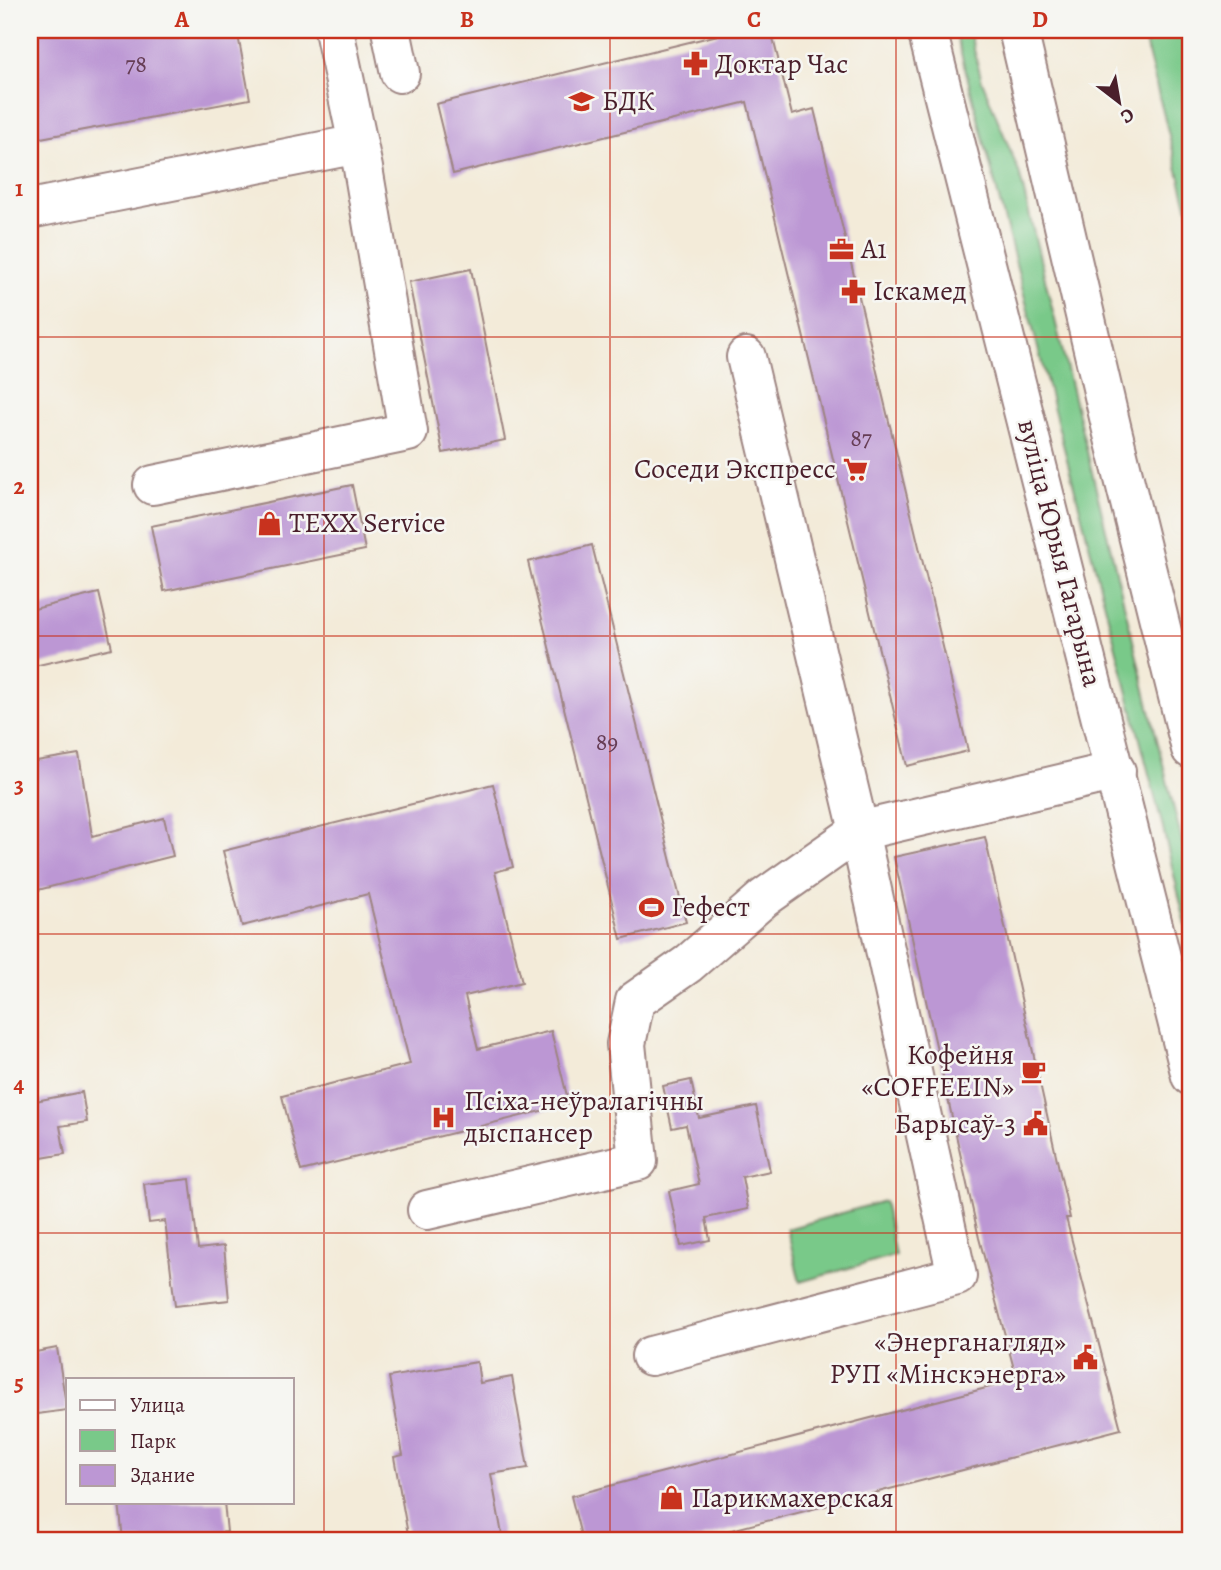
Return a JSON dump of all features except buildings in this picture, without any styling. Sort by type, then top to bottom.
[{"type":"main road","points":[[153,485],[408,432],[358,144],[334,30]]},
{"type":"main road","points":[[391,30],[400,73]]},
{"type":"main road","name":"вуліца Юрыя Гагарына","points":[[928,30],[1191,1076]]},
{"type":"main road","points":[[1018,30],[1112,430],[1191,749]]},
{"type":"main road","points":[[30,209],[358,144]]},
{"type":"main road","points":[[651,1356],[957,1276],[859,831],[746,357]]},
{"type":"main road","points":[[427,1210],[638,1161],[626,1044],[635,1001],[688,964],[764,898],[859,831],[1116,772]]},
{"type":"green space","points":[[955,30],[969,30],[982,81],[1019,172],[1191,879],[1191,947],[1161,820]]},
{"type":"green space","points":[[1142,30],[1191,30],[1191,221]]},
{"type":"green space","points":[[884,1201],[895,1255],[800,1282],[787,1229]]},
{"type":"place","name":"Доктар Час","points":[[695,64]]},
{"type":"place","name":"БДК","points":[[582,101]]},
{"type":"place","name":"A1","points":[[841,249]]},
{"type":"place","name":"Іскамед","points":[[853,291]]},
{"type":"place","name":"Соседи Экспресс","points":[[856,469]]},
{"type":"place","name":"TEXX Service","points":[[269,523]]},
{"type":"place","name":"Гефест","points":[[651,907]]},
{"type":"place","name":"Кофейня «COFFEEIN»","points":[[1034,1071]]},
{"type":"place","name":"Псіха-неўралагічны дыспансер","points":[[444,1117]]},
{"type":"place","name":"Барысаў-3","points":[[1036,1124]]},
{"type":"place","name":"«Энерганагляд» РУП «Мінскэнерга»","points":[[1086,1358]]},
{"type":"place","name":"Парикмахерская","points":[[671,1498]]}]
